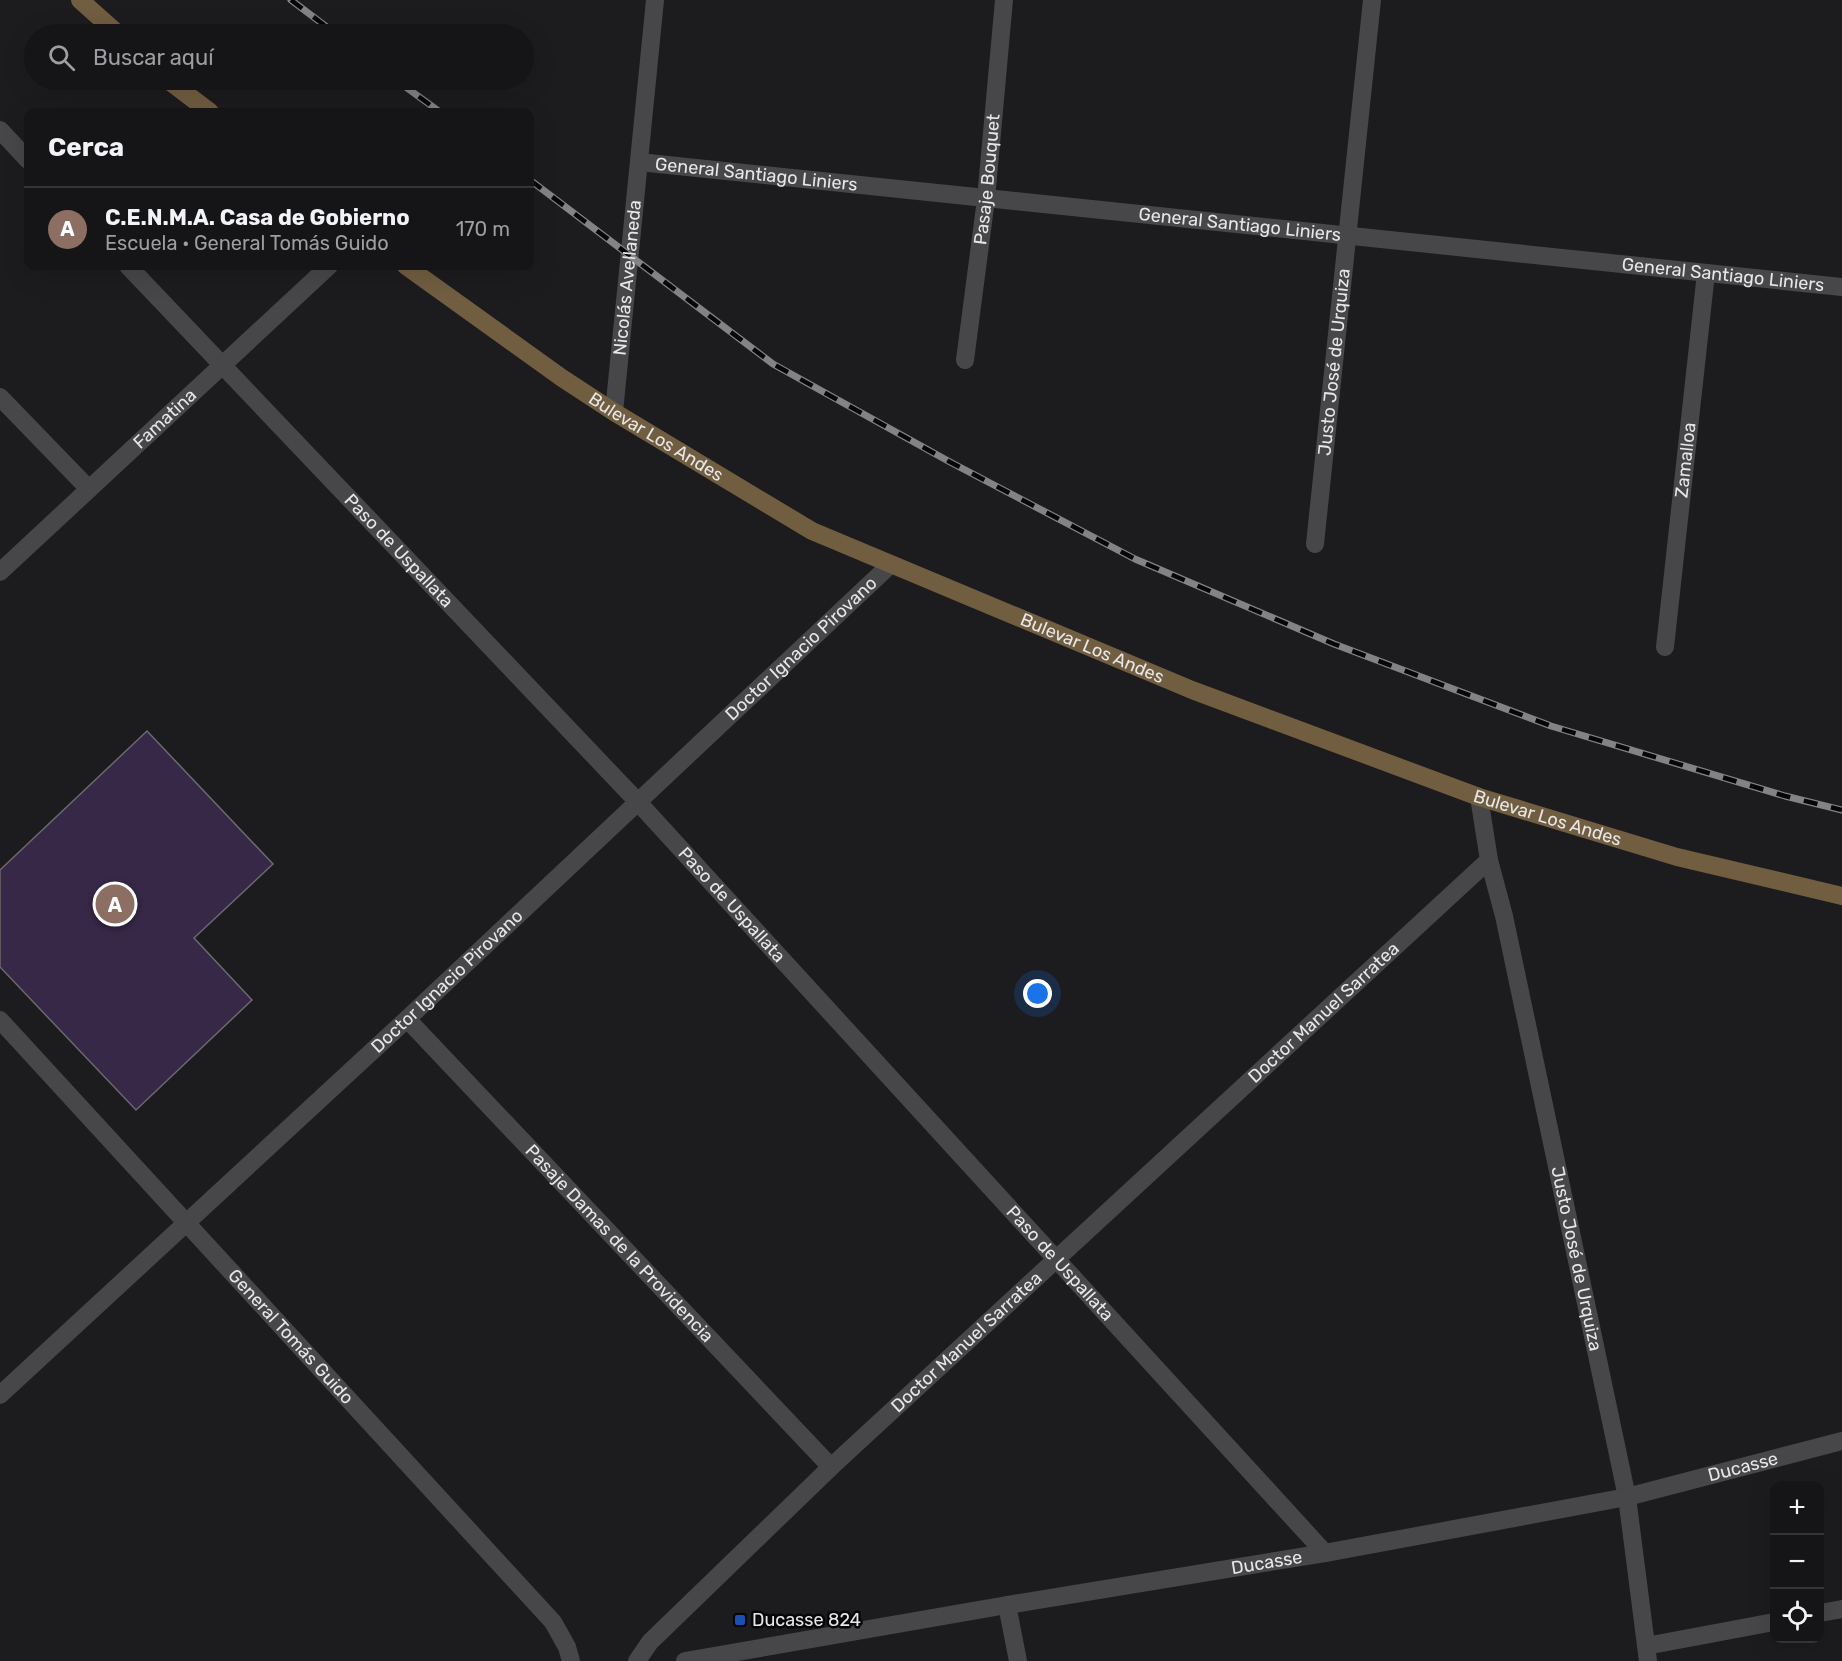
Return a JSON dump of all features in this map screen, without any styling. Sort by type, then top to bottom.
[{"type":"main road","points":[[80,0],[106,24]]},
{"type":"main road","points":[[181,90],[205,108]]},
{"type":"main road","name":"Bulevar Los Andes","points":[[412,270],[562,378],[614,412],[812,531],[1192,690],[1479,798],[1677,856],[1842,896]]},
{"type":"street","name":"Nicolás Avellaneda","points":[[614,412],[655,0]]},
{"type":"street","name":"Pasaje Bouquet","points":[[965,360],[987,199],[1004,0]]},
{"type":"street","name":"Justo José de Urquiza","points":[[1315,544],[1372,0]]},
{"type":"street","points":[[0,130],[24,156]]},
{"type":"street","name":"General Santiago Liniers","points":[[639,162],[1842,287]]},
{"type":"street","name":"Paso de Uspallata","points":[[132,270],[637,801],[1325,1553]]},
{"type":"street","name":"Famatina","points":[[0,572],[325,270]]},
{"type":"street","name":"Zamalloa","points":[[1665,647],[1706,273]]},
{"type":"street","points":[[0,397],[89,489]]},
{"type":"street","name":"Doctor Ignacio Pirovano","points":[[0,1395],[188,1224],[890,565]]},
{"type":"street","name":"Justo José de Urquiza","points":[[1479,798],[1489,860],[1504,916],[1627,1497],[1647,1653]]},
{"type":"street","name":"Doctor Manuel Sarratea","points":[[637,1661],[650,1642],[831,1467],[1489,860]]},
{"type":"street","name":"Pasaje Damas de la Providencia","points":[[407,1019],[831,1467]]},
{"type":"street","name":"General Tomás Guido","points":[[0,1020],[553,1622],[567,1647],[571,1661]]},
{"type":"street","name":"Ducasse","points":[[685,1661],[1325,1553],[1627,1497],[1842,1441]]},
{"type":"street","points":[[1007,1605],[1018,1661]]},
{"type":"street","points":[[1824,1612],[1842,1609]]},
{"type":"street","points":[[1647,1653],[1770,1623]]},
{"type":"building","points":[[147,731],[273,864],[194,938],[252,1000],[136,1110],[0,967],[0,870]]},
{"type":"railway","points":[[291,0],[323,24]]},
{"type":"railway","points":[[410,90],[434,108]]},
{"type":"railway","points":[[534,183],[773,364],[950,462],[1135,559],[1334,644],[1551,726],[1785,796],[1842,810]]},
{"type":"place","name":"C.E.N.M.A. Casa de Gobierno","points":[[115,904]]},
{"type":"place","name":"Ducasse 824","points":[[740,1620]]}]
